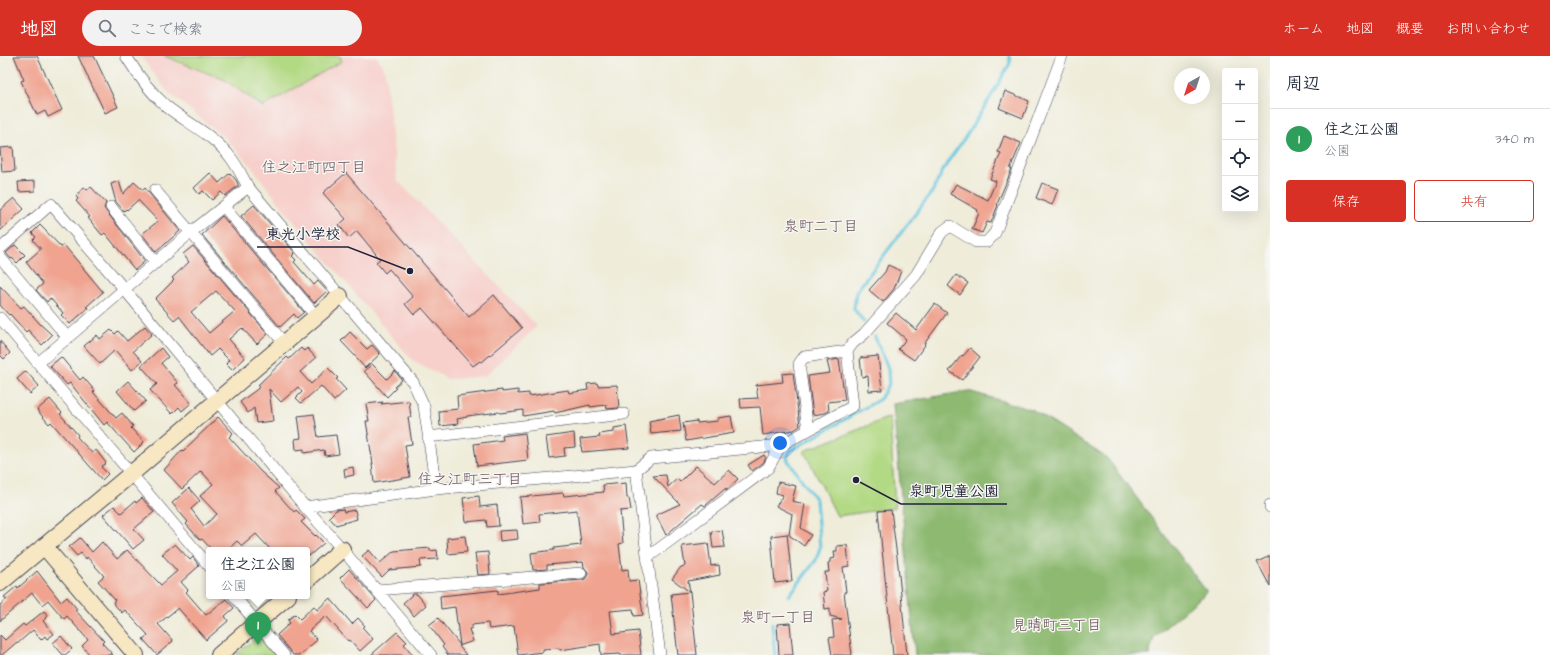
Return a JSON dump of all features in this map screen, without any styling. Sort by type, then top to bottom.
[{"type":"street","points":[[126,56],[141,79],[166,106],[197,127],[231,158],[248,187],[413,382],[424,406],[436,489]]},
{"type":"street","points":[[305,507],[436,489],[636,470],[651,458],[781,445],[854,406],[847,351],[916,275],[942,232],[950,226],[976,242],[987,242],[995,233],[1062,56]]},
{"type":"street","points":[[38,363],[190,233],[248,187]]},
{"type":"street","points":[[155,190],[284,343]]},
{"type":"street","points":[[0,249],[51,204],[218,400],[305,507],[431,655]]},
{"type":"street","points":[[111,207],[156,263]]},
{"type":"street","points":[[224,207],[316,316]]},
{"type":"street","points":[[0,257],[68,338]]},
{"type":"street","points":[[0,583],[131,474],[340,296]]},
{"type":"street","points":[[0,318],[206,562]]},
{"type":"street","points":[[808,430],[799,364],[804,357],[847,351]]},
{"type":"street","points":[[428,437],[624,414]]},
{"type":"street","points":[[648,557],[768,468],[781,445]]},
{"type":"street","points":[[636,470],[660,655]]},
{"type":"street","points":[[44,546],[136,655]]},
{"type":"street","points":[[310,577],[342,549]]},
{"type":"street","points":[[377,590],[581,573]]},
{"type":"street","points":[[237,599],[284,655]]},
{"type":"street","points":[[219,655],[285,599]]},
{"type":"shaded area","points":[[140,56],[377,56],[385,71],[397,180],[537,326],[485,376],[448,379],[412,360],[290,217],[250,165],[225,138],[168,92]]},
{"type":"green space","points":[[164,56],[340,56],[342,61],[263,107],[225,80]]},
{"type":"green space","points":[[968,391],[1033,410],[1107,458],[1207,592],[1154,637],[1149,655],[915,655],[893,404]]},
{"type":"green space","points":[[890,417],[895,508],[837,516],[804,451]]},
{"type":"green space","points":[[259,635],[276,655],[236,655]]},
{"type":"building","points":[[14,56],[37,56],[62,110],[48,117],[45,111],[37,115],[21,81],[24,80]]},
{"type":"building","points":[[78,56],[94,56],[118,107],[105,113]]},
{"type":"building","points":[[1005,91],[1029,101],[1023,118],[999,108]]},
{"type":"building","points":[[1004,136],[1021,143],[991,223],[987,222],[982,233],[972,229],[979,213],[977,212],[978,210],[950,194],[956,184],[988,200],[996,181],[990,179],[1001,153],[998,152]]},
{"type":"building","points":[[13,147],[15,171],[2,172],[0,148]]},
{"type":"building","points":[[210,173],[219,183],[230,173],[236,180],[238,186],[225,196],[221,192],[212,200],[203,191],[199,194],[194,188]]},
{"type":"building","points":[[346,173],[469,317],[494,295],[522,328],[482,362],[480,361],[473,366],[422,308],[414,315],[405,304],[413,297],[389,269],[385,273],[376,262],[380,259],[357,231],[349,238],[339,225],[346,219],[323,193]]},
{"type":"building","points":[[35,181],[35,191],[19,192],[18,182]]},
{"type":"building","points":[[119,181],[123,194],[134,182],[143,190],[145,188],[180,231],[156,252],[142,234],[158,221],[138,200],[124,211],[116,202],[111,184]]},
{"type":"building","points":[[1042,183],[1058,189],[1052,205],[1036,198]]},
{"type":"building","points":[[84,187],[87,190],[91,187],[106,203],[104,208],[106,211],[145,261],[135,270],[105,233],[102,235],[88,218],[90,217],[76,201],[78,199],[76,196]]},
{"type":"building","points":[[14,198],[24,209],[0,231],[0,210]]},
{"type":"building","points":[[254,205],[295,253],[292,256],[296,260],[294,262],[314,285],[318,281],[327,291],[314,303],[241,216]]},
{"type":"building","points":[[222,216],[304,312],[297,318],[294,314],[280,327],[202,235]]},
{"type":"building","points":[[40,225],[61,247],[64,245],[103,292],[70,324],[61,315],[63,313],[50,298],[47,302],[36,290],[43,284],[26,262],[41,249],[33,240],[36,237],[32,233]]},
{"type":"building","points":[[15,245],[25,255],[17,263],[6,253]]},
{"type":"building","points":[[193,246],[268,334],[257,344],[242,328],[229,339],[245,358],[232,370],[226,364],[229,360],[218,349],[210,356],[179,316],[174,320],[155,299],[174,280],[172,278],[189,262],[183,254]],"holes":[[[216,291],[235,311],[209,333],[191,312]]]},
{"type":"building","points":[[888,265],[901,271],[894,289],[883,302],[869,290],[885,272]]},
{"type":"building","points":[[956,275],[968,283],[960,295],[948,286]]},
{"type":"building","points":[[0,286],[21,308],[24,306],[52,335],[42,345],[28,330],[26,332],[0,305]]},
{"type":"building","points":[[935,304],[947,313],[914,360],[898,349],[906,339],[887,323],[896,313],[916,330]]},
{"type":"building","points":[[145,326],[152,334],[133,351],[142,361],[132,370],[115,350],[100,364],[84,346],[97,335],[100,339],[111,330],[115,334],[118,331],[127,341]]},
{"type":"building","points":[[350,332],[367,349],[372,345],[380,354],[365,368],[341,341]]},
{"type":"building","points":[[0,341],[10,353],[4,359],[0,355]]},
{"type":"building","points":[[161,348],[168,357],[161,363],[178,383],[175,385],[191,403],[182,411],[179,407],[172,414],[150,390],[157,384],[141,366]]},
{"type":"building","points":[[301,348],[304,351],[307,348],[316,358],[300,372],[311,384],[328,368],[338,378],[336,379],[346,390],[334,401],[321,386],[301,403],[296,398],[302,392],[298,387],[281,402],[269,389],[273,421],[256,423],[254,408],[248,413],[240,402],[260,387],[258,385],[287,357],[289,359]]},
{"type":"building","points":[[970,348],[980,357],[962,380],[949,371]]},
{"type":"building","points":[[878,356],[882,390],[869,391],[868,376],[862,377],[860,358]]},
{"type":"building","points":[[61,357],[80,380],[83,377],[95,391],[93,392],[116,418],[122,413],[133,426],[131,428],[144,442],[134,452],[107,422],[104,425],[70,383],[67,385],[50,366]]},
{"type":"building","points":[[839,359],[845,400],[828,402],[829,411],[813,415],[808,376],[830,373],[827,361]]},
{"type":"building","points":[[372,364],[387,379],[395,371],[402,380],[394,387],[396,388],[387,397],[364,371]]},
{"type":"building","points":[[26,371],[39,386],[30,394],[17,379]]},
{"type":"building","points":[[793,373],[800,426],[794,430],[763,435],[760,407],[741,408],[740,399],[758,398],[756,385],[783,382],[782,374]]},
{"type":"building","points":[[128,381],[146,401],[134,411],[117,391]]},
{"type":"building","points":[[597,383],[598,386],[617,385],[619,408],[607,409],[606,405],[590,407],[590,405],[555,413],[554,411],[523,416],[523,410],[499,412],[467,416],[457,419],[458,424],[440,426],[439,411],[458,409],[457,396],[502,390],[502,392],[518,390],[518,394],[529,393],[529,396],[568,390],[569,393],[588,390],[587,384]]},
{"type":"building","points":[[50,399],[62,413],[60,414],[78,435],[77,437],[92,453],[96,450],[106,463],[101,467],[108,474],[102,480],[51,422],[49,424],[37,410]]},
{"type":"building","points":[[409,401],[411,417],[408,417],[412,444],[405,445],[410,477],[374,483],[373,464],[366,421],[369,421],[366,404]]},
{"type":"building","points":[[314,414],[318,437],[336,435],[339,454],[325,456],[324,450],[304,453],[304,449],[296,450],[295,439],[301,438],[298,416]]},
{"type":"building","points":[[679,415],[681,431],[651,434],[649,421]]},
{"type":"building","points":[[731,416],[734,433],[686,441],[683,423],[718,421],[718,418]]},
{"type":"building","points":[[218,417],[233,433],[229,437],[260,471],[279,488],[275,491],[294,512],[296,510],[305,519],[301,522],[324,543],[310,555],[310,547],[268,547],[256,534],[242,546],[237,541],[230,547],[209,547],[202,539],[200,540],[186,524],[188,522],[172,503],[189,488],[200,501],[191,509],[204,526],[217,514],[200,496],[213,484],[201,471],[182,489],[164,470],[182,450],[183,451]]},
{"type":"building","points":[[626,426],[629,448],[582,452],[580,439],[600,437],[599,434],[614,432],[614,428]]},
{"type":"building","points":[[525,433],[528,460],[477,466],[474,444],[503,440],[502,436]]},
{"type":"building","points":[[574,433],[575,447],[564,448],[565,456],[549,458],[546,437]]},
{"type":"building","points":[[764,455],[766,458],[763,463],[752,471],[748,465]]},
{"type":"building","points":[[696,466],[715,483],[729,470],[738,479],[705,506],[702,504],[666,535],[656,515],[680,504],[653,476],[666,475],[668,487],[677,479],[680,482]]},
{"type":"building","points":[[353,467],[354,475],[345,477],[344,469]]},
{"type":"building","points":[[778,482],[796,486],[792,501],[805,504],[801,528],[811,535],[804,546],[789,535],[792,514],[776,506],[783,495],[776,493]]},
{"type":"building","points":[[626,483],[627,498],[629,498],[631,510],[620,511],[623,543],[619,544],[622,570],[628,569],[629,581],[638,580],[643,615],[634,616],[633,609],[610,611],[613,634],[638,631],[641,655],[601,655],[600,644],[560,650],[559,648],[543,649],[543,652],[518,655],[514,626],[489,629],[488,623],[472,625],[472,628],[469,629],[473,641],[459,646],[466,655],[448,655],[442,647],[444,645],[429,625],[438,618],[460,645],[455,607],[441,609],[440,596],[498,590],[498,594],[540,588],[540,583],[582,580],[587,576],[588,572],[584,567],[583,562],[547,565],[547,569],[533,570],[531,553],[554,550],[554,548],[581,545],[577,510],[539,514],[540,522],[523,524],[520,497],[563,493],[564,496],[604,492],[603,485]]},
{"type":"building","points":[[479,496],[480,507],[497,505],[499,526],[487,527],[486,520],[466,522],[463,498]]},
{"type":"building","points":[[142,498],[154,512],[134,529],[144,540],[133,549],[103,515],[114,506],[121,513],[135,501],[136,503]]},
{"type":"building","points":[[343,509],[344,512],[355,510],[357,519],[336,525],[329,517],[336,510]]},
{"type":"building","points":[[891,510],[907,655],[893,655],[878,511]]},
{"type":"building","points":[[517,530],[518,539],[500,541],[499,531]]},
{"type":"building","points":[[722,530],[725,547],[713,548],[711,532]]},
{"type":"building","points":[[787,534],[792,581],[775,583],[771,536]]},
{"type":"building","points":[[465,536],[467,552],[448,554],[447,538]]},
{"type":"building","points":[[80,538],[92,552],[102,542],[117,559],[127,550],[161,585],[177,571],[162,554],[175,544],[190,560],[193,557],[199,566],[181,582],[188,590],[186,592],[206,615],[226,599],[234,608],[225,616],[228,621],[206,640],[178,608],[158,624],[173,641],[157,655],[143,639],[148,635],[125,610],[122,613],[113,603],[115,600],[98,581],[104,576],[87,557],[86,559],[81,553],[77,556],[69,547]]},
{"type":"building","points":[[708,543],[711,566],[719,565],[720,575],[688,581],[690,592],[672,579],[681,567],[685,566],[682,546]]},
{"type":"building","points":[[847,545],[849,566],[843,567],[846,592],[844,592],[852,655],[832,655],[829,638],[834,637],[832,620],[842,619],[830,616],[830,608],[825,609],[823,592],[827,591],[825,572],[829,572],[828,563],[830,562],[830,559],[835,558],[834,551],[837,551],[837,546]]},
{"type":"building","points":[[430,548],[430,551],[437,550],[438,559],[420,560],[421,567],[389,570],[382,577],[362,556],[369,550],[380,563],[394,551]]},
{"type":"building","points":[[488,552],[490,574],[478,575],[475,553]]},
{"type":"building","points":[[1270,556],[1270,586],[1257,562]]},
{"type":"building","points":[[349,569],[376,600],[368,608],[340,578]]},
{"type":"building","points":[[37,571],[61,602],[67,597],[77,609],[75,610],[104,641],[102,643],[113,655],[90,655],[82,646],[88,640],[67,616],[64,619],[48,600],[42,605],[32,593],[0,621],[0,605],[7,599],[4,597],[17,586],[18,588]]},
{"type":"building","points":[[690,592],[697,655],[678,655],[671,594]]},
{"type":"building","points":[[413,594],[417,594],[426,605],[414,616],[403,603]]},
{"type":"building","points":[[330,598],[352,624],[358,618],[365,626],[363,628],[373,639],[360,651],[350,640],[348,641],[326,616],[309,631],[317,640],[300,655],[293,655],[277,635],[290,623],[288,620],[295,614],[300,619],[314,606],[317,610]]},
{"type":"building","points":[[44,611],[48,616],[43,621],[54,634],[47,639],[45,636],[41,640],[33,630],[18,643],[17,642],[2,655],[0,655],[0,635],[5,640],[23,624],[25,626]]},
{"type":"building","points":[[790,623],[793,655],[779,655],[777,624]]},
{"type":"building","points":[[397,632],[407,642],[404,644],[413,655],[371,655]]},
{"type":"building","points":[[61,636],[72,649],[65,655],[63,655],[53,643]]},
{"type":"waterway","points":[[864,322],[854,309],[856,292],[932,192],[947,163],[992,95],[1010,63],[1009,56]]},
{"type":"waterway","points":[[789,596],[816,560],[820,548],[816,500],[787,459],[790,451],[880,399],[889,384],[888,368],[875,337]]},
{"type":"waterway","points":[[772,623],[775,655]]},
{"type":"place","name":"東光小学校","points":[[410,271]]},
{"type":"place","name":"泉町児童公園","points":[[856,480]]},
{"type":"place","name":"住之江公園","points":[[258,645]]},
{"type":"district","name":"住之江町四丁目","points":[[314,167]]},
{"type":"district","name":"泉町二丁目","points":[[821,226]]},
{"type":"district","name":"住之江町三丁目","points":[[470,479]]},
{"type":"district","name":"泉町一丁目","points":[[778,617]]},
{"type":"district","name":"見晴町三丁目","points":[[1057,625]]}]
